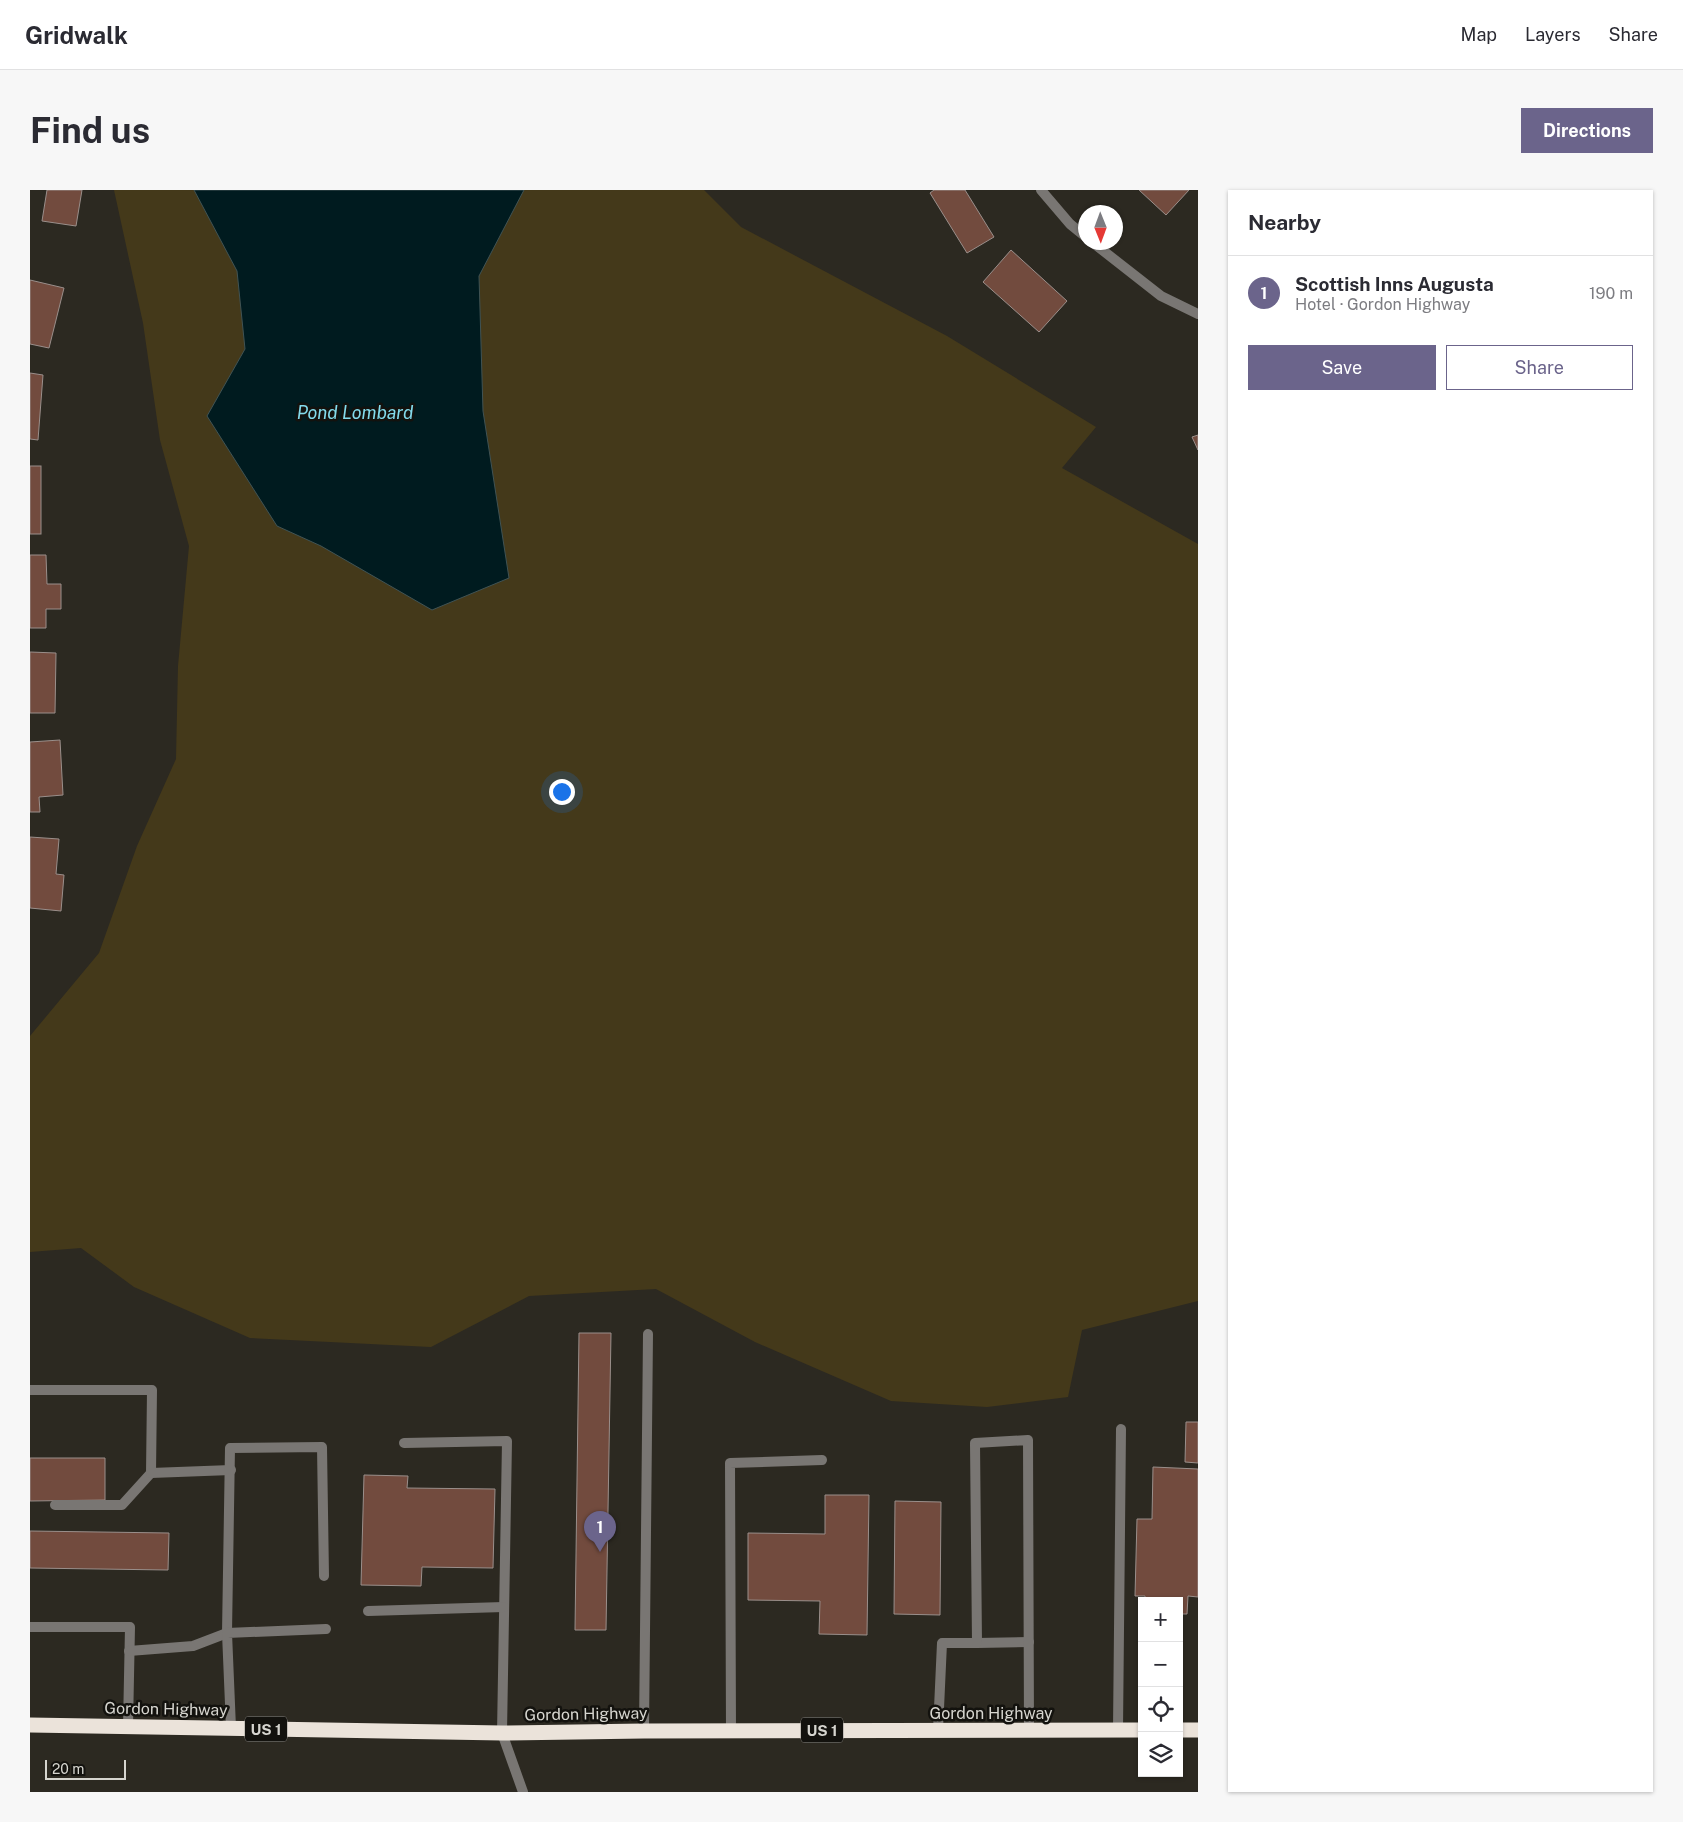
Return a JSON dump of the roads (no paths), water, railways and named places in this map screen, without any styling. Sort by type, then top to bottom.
[{"type":"highway","name":"Gordon Highway","points":[[30,1725],[502,1733],[731,1730],[1138,1730]]},
{"type":"highway","points":[[1183,1730],[1198,1730]]},
{"type":"street","points":[[1041,190],[1070,224],[1078,230]]},
{"type":"street","points":[[1102,250],[1161,296],[1198,314]]},
{"type":"street","points":[[644,1731],[648,1334]]},
{"type":"street","points":[[30,1390],[152,1390],[150,1473],[122,1505],[55,1505]]},
{"type":"street","points":[[1118,1730],[1121,1429]]},
{"type":"street","points":[[977,1643],[975,1443],[1028,1440],[1029,1730]]},
{"type":"street","points":[[404,1443],[507,1441],[502,1733],[524,1792]]},
{"type":"street","points":[[231,1728],[227,1632],[230,1448],[322,1447],[324,1576]]},
{"type":"street","points":[[731,1730],[730,1463],[822,1460]]},
{"type":"street","points":[[150,1473],[231,1470]]},
{"type":"street","points":[[368,1611],[504,1608]]},
{"type":"street","points":[[30,1628],[130,1627],[128,1726]]},
{"type":"street","points":[[129,1651],[193,1646],[227,1632],[326,1630]]},
{"type":"street","points":[[938,1730],[942,1643],[1029,1642]]},
{"type":"water","name":"Pond Lombard","points":[[194,190],[524,190],[479,276],[483,411],[509,578],[432,610],[321,546],[277,526],[207,416],[245,349],[237,271]]},
{"type":"place","name":"Scottish Inns Augusta","points":[[600,1552]]}]
